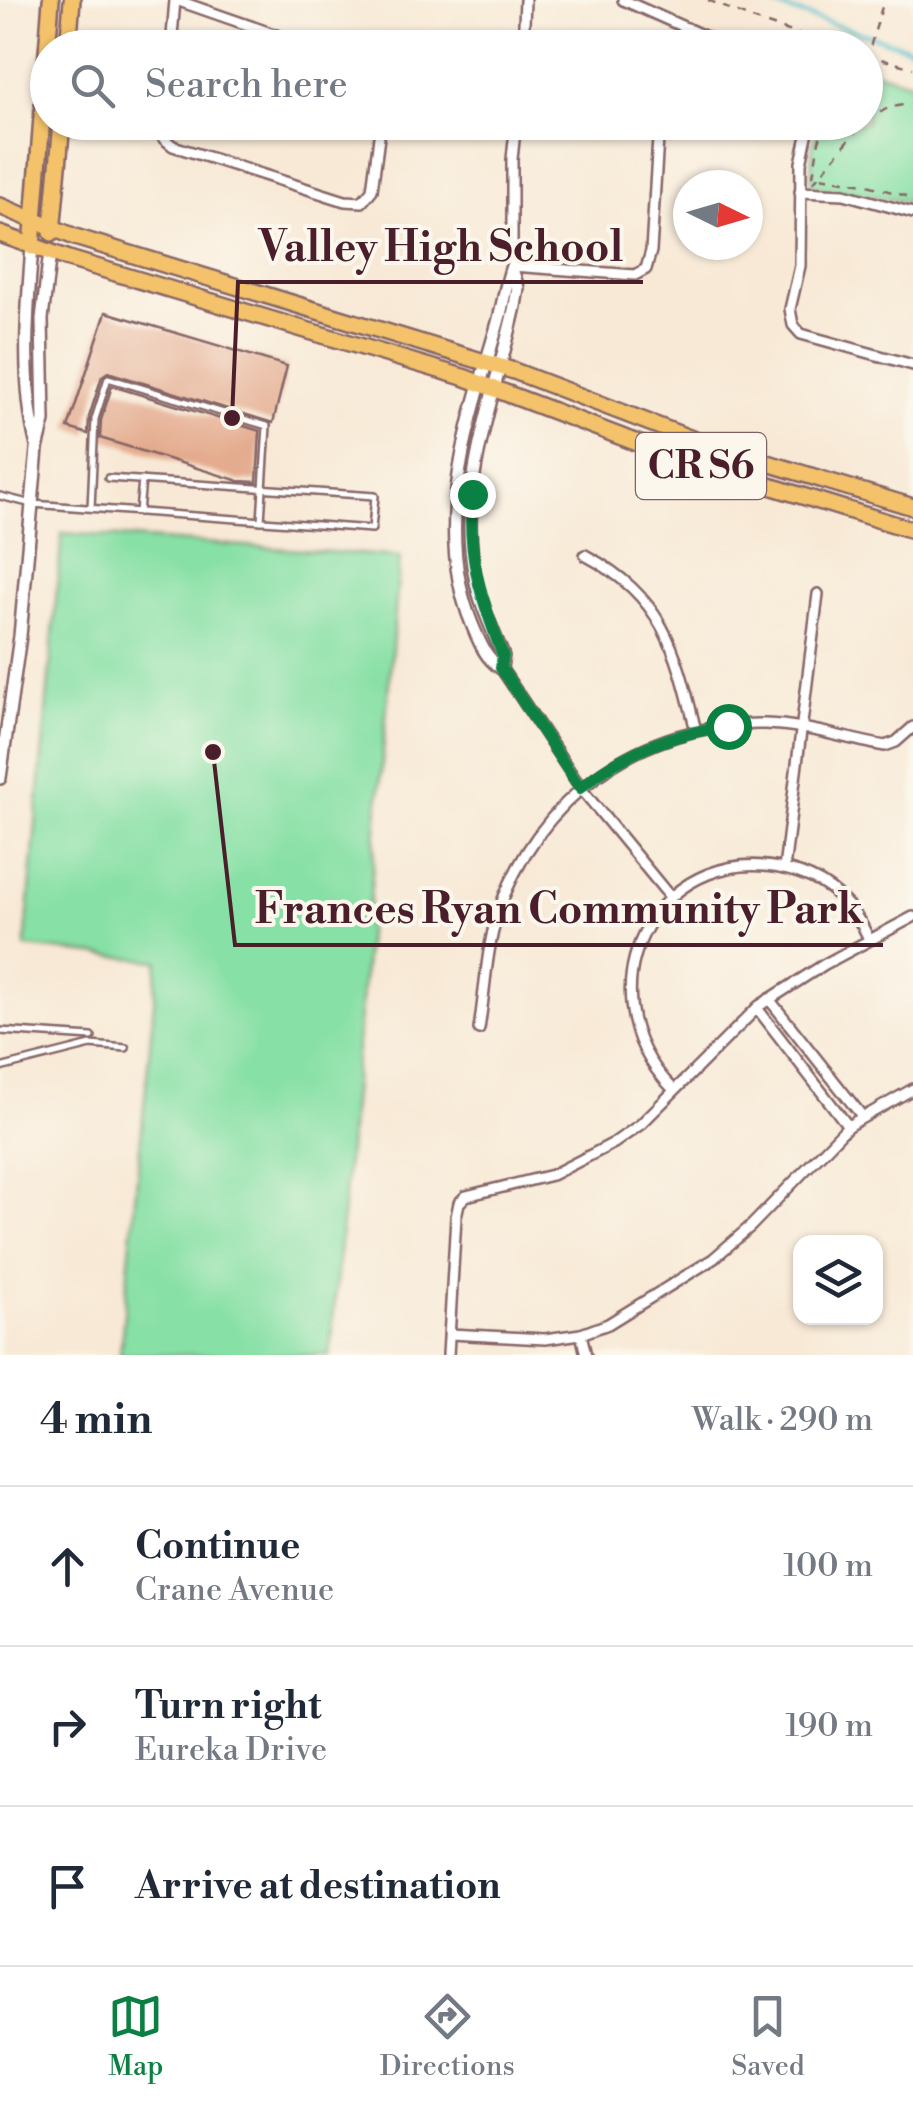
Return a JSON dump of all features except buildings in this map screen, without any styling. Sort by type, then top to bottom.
[{"type":"main road","points":[[48,30],[50,0]]},
{"type":"main road","points":[[70,30],[72,0]]},
{"type":"main road","points":[[32,247],[40,140]]},
{"type":"main road","points":[[50,252],[60,140]]},
{"type":"main road","name":"CR S6","points":[[0,206],[52,228],[494,364],[705,444],[913,506]]},
{"type":"main road","name":"CR S6","points":[[0,234],[488,386],[672,456],[913,530]]},
{"type":"street","points":[[173,30],[176,0],[262,30]]},
{"type":"street","points":[[524,30],[526,0]]},
{"type":"street","points":[[622,0],[691,30]]},
{"type":"street","points":[[166,140],[174,146],[345,201],[362,202],[372,190],[379,140]]},
{"type":"street","points":[[514,140],[512,266],[518,288],[488,386],[475,469],[470,536],[475,579],[503,656],[501,668],[580,788],[671,898]]},
{"type":"street","points":[[512,266],[634,275],[646,269],[651,251],[657,140]]},
{"type":"street","points":[[806,140],[800,163],[800,266],[790,309],[793,325],[801,334],[913,365]]},
{"type":"street","points":[[800,192],[844,194],[913,213]]},
{"type":"street","points":[[32,247],[27,345],[31,424],[37,449]]},
{"type":"street","points":[[0,778],[16,672],[37,449],[44,421],[42,319],[50,252]]},
{"type":"street","points":[[585,556],[632,585],[660,624],[682,672],[696,731]]},
{"type":"street","points":[[784,869],[818,594]]},
{"type":"street","points":[[479,1030],[489,952],[504,898],[532,842],[580,788],[617,761],[660,741],[696,731],[760,724],[802,728],[886,746],[913,727]]},
{"type":"street","points":[[673,1090],[642,1048],[629,1002],[634,957],[642,937],[671,898],[697,880],[731,868],[752,865],[784,869],[805,875],[833,891],[857,914],[869,939]]},
{"type":"street","points":[[448,1355],[458,1203],[476,1192],[522,1185],[584,1161],[641,1124],[769,999],[913,917]]},
{"type":"street","points":[[769,999],[862,1116]]},
{"type":"street","points":[[757,1008],[848,1126]]},
{"type":"street","points":[[450,1334],[546,1339],[581,1334],[647,1302],[713,1259],[762,1216],[848,1126],[913,1089]]},
{"type":"street","points":[[581,1334],[586,1355]]},
{"type":"lane","points":[[92,508],[95,418],[108,378],[268,426],[261,521]]},
{"type":"lane","points":[[0,496],[32,504],[372,530],[375,496],[108,478]]},
{"type":"lane","points":[[139,512],[142,480]]},
{"type":"lane","points":[[0,1031],[92,1037]]},
{"type":"lane","points":[[0,1068],[91,1046],[126,1048]]},
{"type":"path","points":[[708,0],[786,30]]},
{"type":"path","points":[[875,30],[884,0]]},
{"type":"path","points":[[883,61],[913,68]]},
{"type":"path","points":[[883,112],[913,103]]},
{"type":"path","points":[[822,140],[813,176],[864,184],[913,198]]},
{"type":"path","points":[[800,192],[819,178],[848,140]]},
{"type":"green space","points":[[883,74],[913,83],[913,203],[811,186],[815,140],[883,140]]},
{"type":"green space","points":[[62,533],[400,557],[330,1355],[120,1355],[158,961],[25,947]]},
{"type":"waterway","points":[[756,0],[852,30]]},
{"type":"waterway","points":[[883,40],[913,49]]},
{"type":"place","name":"Valley High School","points":[[232,418]]},
{"type":"place","name":"Frances Ryan Community Park","points":[[213,752]]},
{"type":"route","points":[[472,494],[470,536],[475,579],[503,656],[501,668],[580,788],[617,761],[651,744],[728,726]]}]
